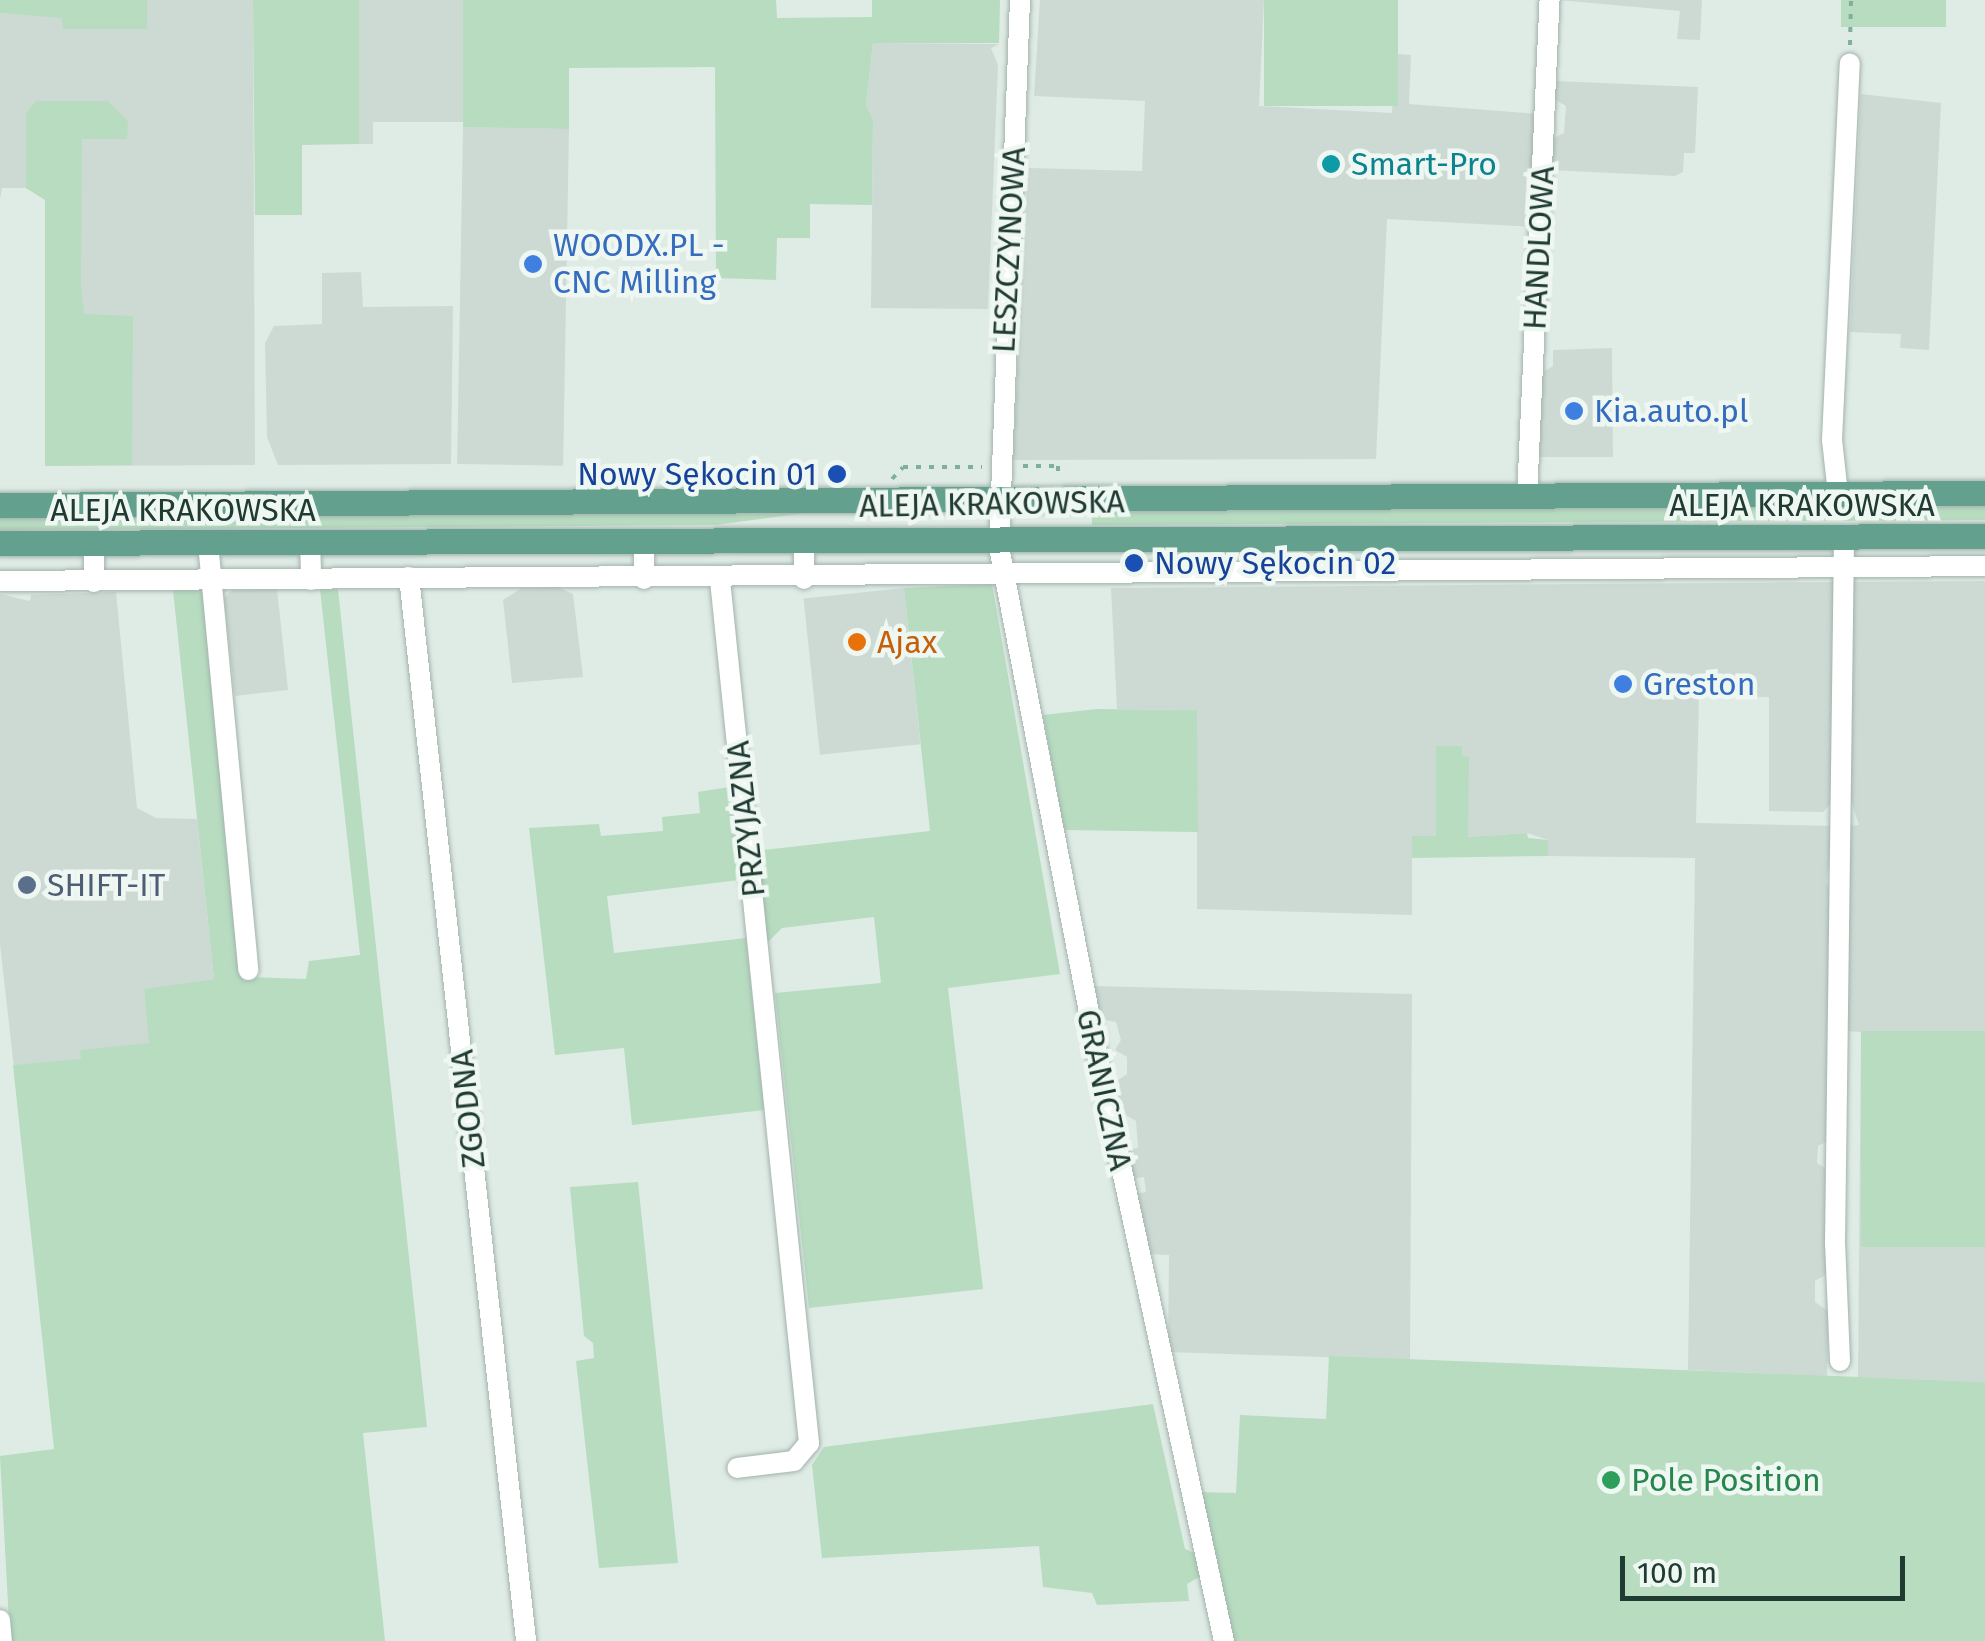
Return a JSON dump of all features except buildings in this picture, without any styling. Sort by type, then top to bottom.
[{"type":"main road","name":"ALEJA KRAKOWSKA","points":[[0,505],[1985,493]]},
{"type":"main road","name":"ALEJA KRAKOWSKA","points":[[0,543],[1985,536]]},
{"type":"street","name":"LESZCZYNOWA","points":[[998,537],[1020,0]]},
{"type":"street","name":"HANDLOWA","points":[[1527,496],[1550,0]]},
{"type":"street","points":[[1838,494],[1832,440],[1850,63]]},
{"type":"street","points":[[1896,536],[1896,566]]},
{"type":"street","name":"GRANICZNA","points":[[998,537],[1075,950],[1224,1641]]},
{"type":"street","points":[[1801,537],[1802,567]]},
{"type":"street","points":[[1840,1361],[1835,1244],[1844,537]]},
{"type":"street","points":[[1734,538],[1735,568]]},
{"type":"street","points":[[804,539],[804,579]]},
{"type":"street","points":[[1424,540],[1426,573]]},
{"type":"street","points":[[1496,540],[1496,574]]},
{"type":"street","points":[[94,542],[94,582]]},
{"type":"street","points":[[310,542],[311,580]]},
{"type":"street","points":[[495,542],[497,578]]},
{"type":"street","points":[[644,542],[644,578]]},
{"type":"street","points":[[208,543],[248,970]]},
{"type":"street","points":[[0,581],[720,580],[1985,566]]},
{"type":"street","name":"ZGODNA","points":[[409,578],[526,1641]]},
{"type":"street","name":"PRZYJAZNA","points":[[720,580],[810,1443],[794,1461],[736,1468]]},
{"type":"street","points":[[0,1620],[2,1641]]},
{"type":"path","points":[[1850,0],[1850,63]]},
{"type":"path","points":[[903,467],[988,465]]},
{"type":"path","points":[[1008,466],[1058,466]]},
{"type":"shaded area","points":[[147,0],[253,0],[255,465],[45,466],[45,199],[26,188],[2,188],[0,199],[0,13],[63,17],[63,28],[146,29]]},
{"type":"shaded area","points":[[359,0],[463,0],[463,122],[373,122],[373,144],[359,144]]},
{"type":"shaded area","points":[[1040,0],[1264,0],[1259,106],[1392,113],[1396,54],[1411,55],[1409,104],[1538,114],[1533,227],[1387,219],[1376,459],[1013,460],[1028,168],[1142,171],[1145,101],[1034,96]]},
{"type":"shaded area","points":[[1558,0],[1702,0],[1700,40],[1677,39],[1680,11]]},
{"type":"shaded area","points":[[873,43],[999,44],[991,48],[998,65],[988,309],[871,308],[873,120],[866,104]]},
{"type":"shaded area","points":[[1555,81],[1698,87],[1695,153],[1684,153],[1683,172],[1675,176],[1550,170],[1551,139],[1564,133],[1566,106],[1554,99]]},
{"type":"shaded area","points":[[1861,94],[1941,103],[1929,350],[1900,348],[1901,334],[1850,332]]},
{"type":"shaded area","points":[[463,127],[569,129],[563,466],[457,464]]},
{"type":"shaded area","points":[[361,272],[363,307],[453,306],[451,464],[278,465],[267,437],[265,343],[274,326],[322,324],[322,273]]},
{"type":"shaded area","points":[[1612,348],[1613,457],[1535,457],[1539,375],[1553,366],[1553,350]]},
{"type":"shaded area","points":[[1985,581],[1985,1382],[1858,1377],[1861,1032],[1844,1031],[1849,826],[1859,825],[1849,795],[1851,582]]},
{"type":"shaded area","points":[[1837,582],[1834,801],[1823,812],[1769,811],[1769,697],[1699,696],[1696,823],[1835,826],[1826,882],[1833,897],[1829,1140],[1818,1146],[1817,1163],[1830,1171],[1828,1273],[1815,1281],[1815,1302],[1828,1311],[1827,1376],[1688,1370],[1695,858],[1548,856],[1548,840],[1527,833],[1468,837],[1468,757],[1462,757],[1461,746],[1437,746],[1436,836],[1412,837],[1412,915],[1197,909],[1197,710],[1117,709],[1111,588]]},
{"type":"shaded area","points":[[557,587],[573,594],[583,677],[512,683],[503,600],[522,588]]},
{"type":"shaded area","points":[[904,588],[920,744],[820,755],[804,599]]},
{"type":"shaded area","points":[[277,589],[288,690],[235,696],[224,598],[232,590]]},
{"type":"shaded area","points":[[116,592],[137,808],[156,818],[197,819],[214,979],[144,990],[150,1043],[87,1108],[19,1113],[0,944],[0,594],[30,601],[31,595]]},
{"type":"shaded area","points":[[1093,986],[1412,994],[1410,1360],[1168,1352],[1169,1255],[1147,1254],[1134,1194],[1146,1192],[1144,1177],[1131,1179],[1126,1150],[1138,1148],[1136,1121],[1117,1110],[1112,1084],[1127,1074],[1127,1057],[1115,1050],[1121,1040],[1116,1022],[1100,1019]]},
{"type":"green space","points":[[0,0],[147,0],[147,29],[63,29],[62,18],[0,13]]},
{"type":"green space","points":[[253,0],[359,0],[359,144],[302,145],[302,215],[255,215]]},
{"type":"green space","points":[[463,0],[776,0],[777,18],[872,17],[872,0],[1000,0],[999,43],[873,43],[866,104],[873,120],[872,205],[810,204],[810,238],[777,238],[776,280],[716,278],[715,67],[569,68],[569,129],[463,127]]},
{"type":"green space","points":[[1264,0],[1398,0],[1398,106],[1264,106]]},
{"type":"green space","points":[[1841,0],[1946,0],[1946,27],[1841,27]]},
{"type":"green space","points":[[36,101],[108,101],[128,121],[127,139],[82,139],[81,284],[84,314],[133,316],[132,465],[45,466],[45,200],[26,188],[26,113]]},
{"type":"green space","points":[[1985,504],[1985,520],[1092,525],[1092,516],[1065,516],[1065,509]]},
{"type":"green space","points":[[805,513],[715,525],[0,530],[0,517]]},
{"type":"green space","points":[[992,584],[1060,974],[948,988],[983,1289],[809,1308],[775,993],[881,983],[874,917],[782,928],[765,945],[755,851],[930,831],[904,588]]},
{"type":"green space","points":[[320,589],[338,589],[427,1427],[363,1433],[385,1641],[10,1641],[0,1456],[54,1449],[13,1065],[81,1059],[80,1050],[149,1043],[144,989],[214,979],[173,590],[206,590],[243,977],[306,979],[309,961],[360,955]]},
{"type":"green space","points":[[1097,709],[1197,710],[1198,832],[1064,830],[1043,715]]},
{"type":"green space","points":[[1436,746],[1462,746],[1462,756],[1469,757],[1468,837],[1527,833],[1528,838],[1548,840],[1548,856],[1412,858],[1412,836],[1436,836]]},
{"type":"green space","points":[[729,787],[739,880],[607,896],[614,953],[746,938],[764,1110],[632,1125],[624,1048],[555,1055],[529,828],[599,824],[601,836],[663,831],[662,817],[700,813],[698,792]]},
{"type":"green space","points":[[1861,1031],[1985,1031],[1985,1247],[1861,1247]]},
{"type":"green space","points":[[638,1182],[678,1563],[599,1568],[576,1361],[594,1358],[593,1343],[584,1336],[570,1187]]},
{"type":"green space","points":[[1329,1356],[1985,1382],[1985,1641],[1232,1641],[1198,1492],[1236,1493],[1240,1415],[1326,1419]]},
{"type":"green space","points":[[1153,1404],[1185,1549],[1197,1554],[1201,1576],[1187,1584],[1189,1601],[1097,1605],[1092,1593],[1043,1587],[1039,1546],[822,1558],[812,1465],[824,1447]]},
{"type":"place","name":"Smart-Pro","points":[[1331,164]]},
{"type":"place","name":"WOODX.PL - CNC Milling","points":[[533,264]]},
{"type":"place","name":"Kia.auto.pl","points":[[1574,411]]},
{"type":"place","name":"Nowy Sękocin 01","points":[[837,474]]},
{"type":"place","name":"Nowy Sękocin 02","points":[[1134,563]]},
{"type":"place","name":"Ajax","points":[[857,642]]},
{"type":"place","name":"Greston","points":[[1623,684]]},
{"type":"place","name":"SHIFT-IT","points":[[27,885]]},
{"type":"place","name":"Pole Position","points":[[1611,1480]]}]
